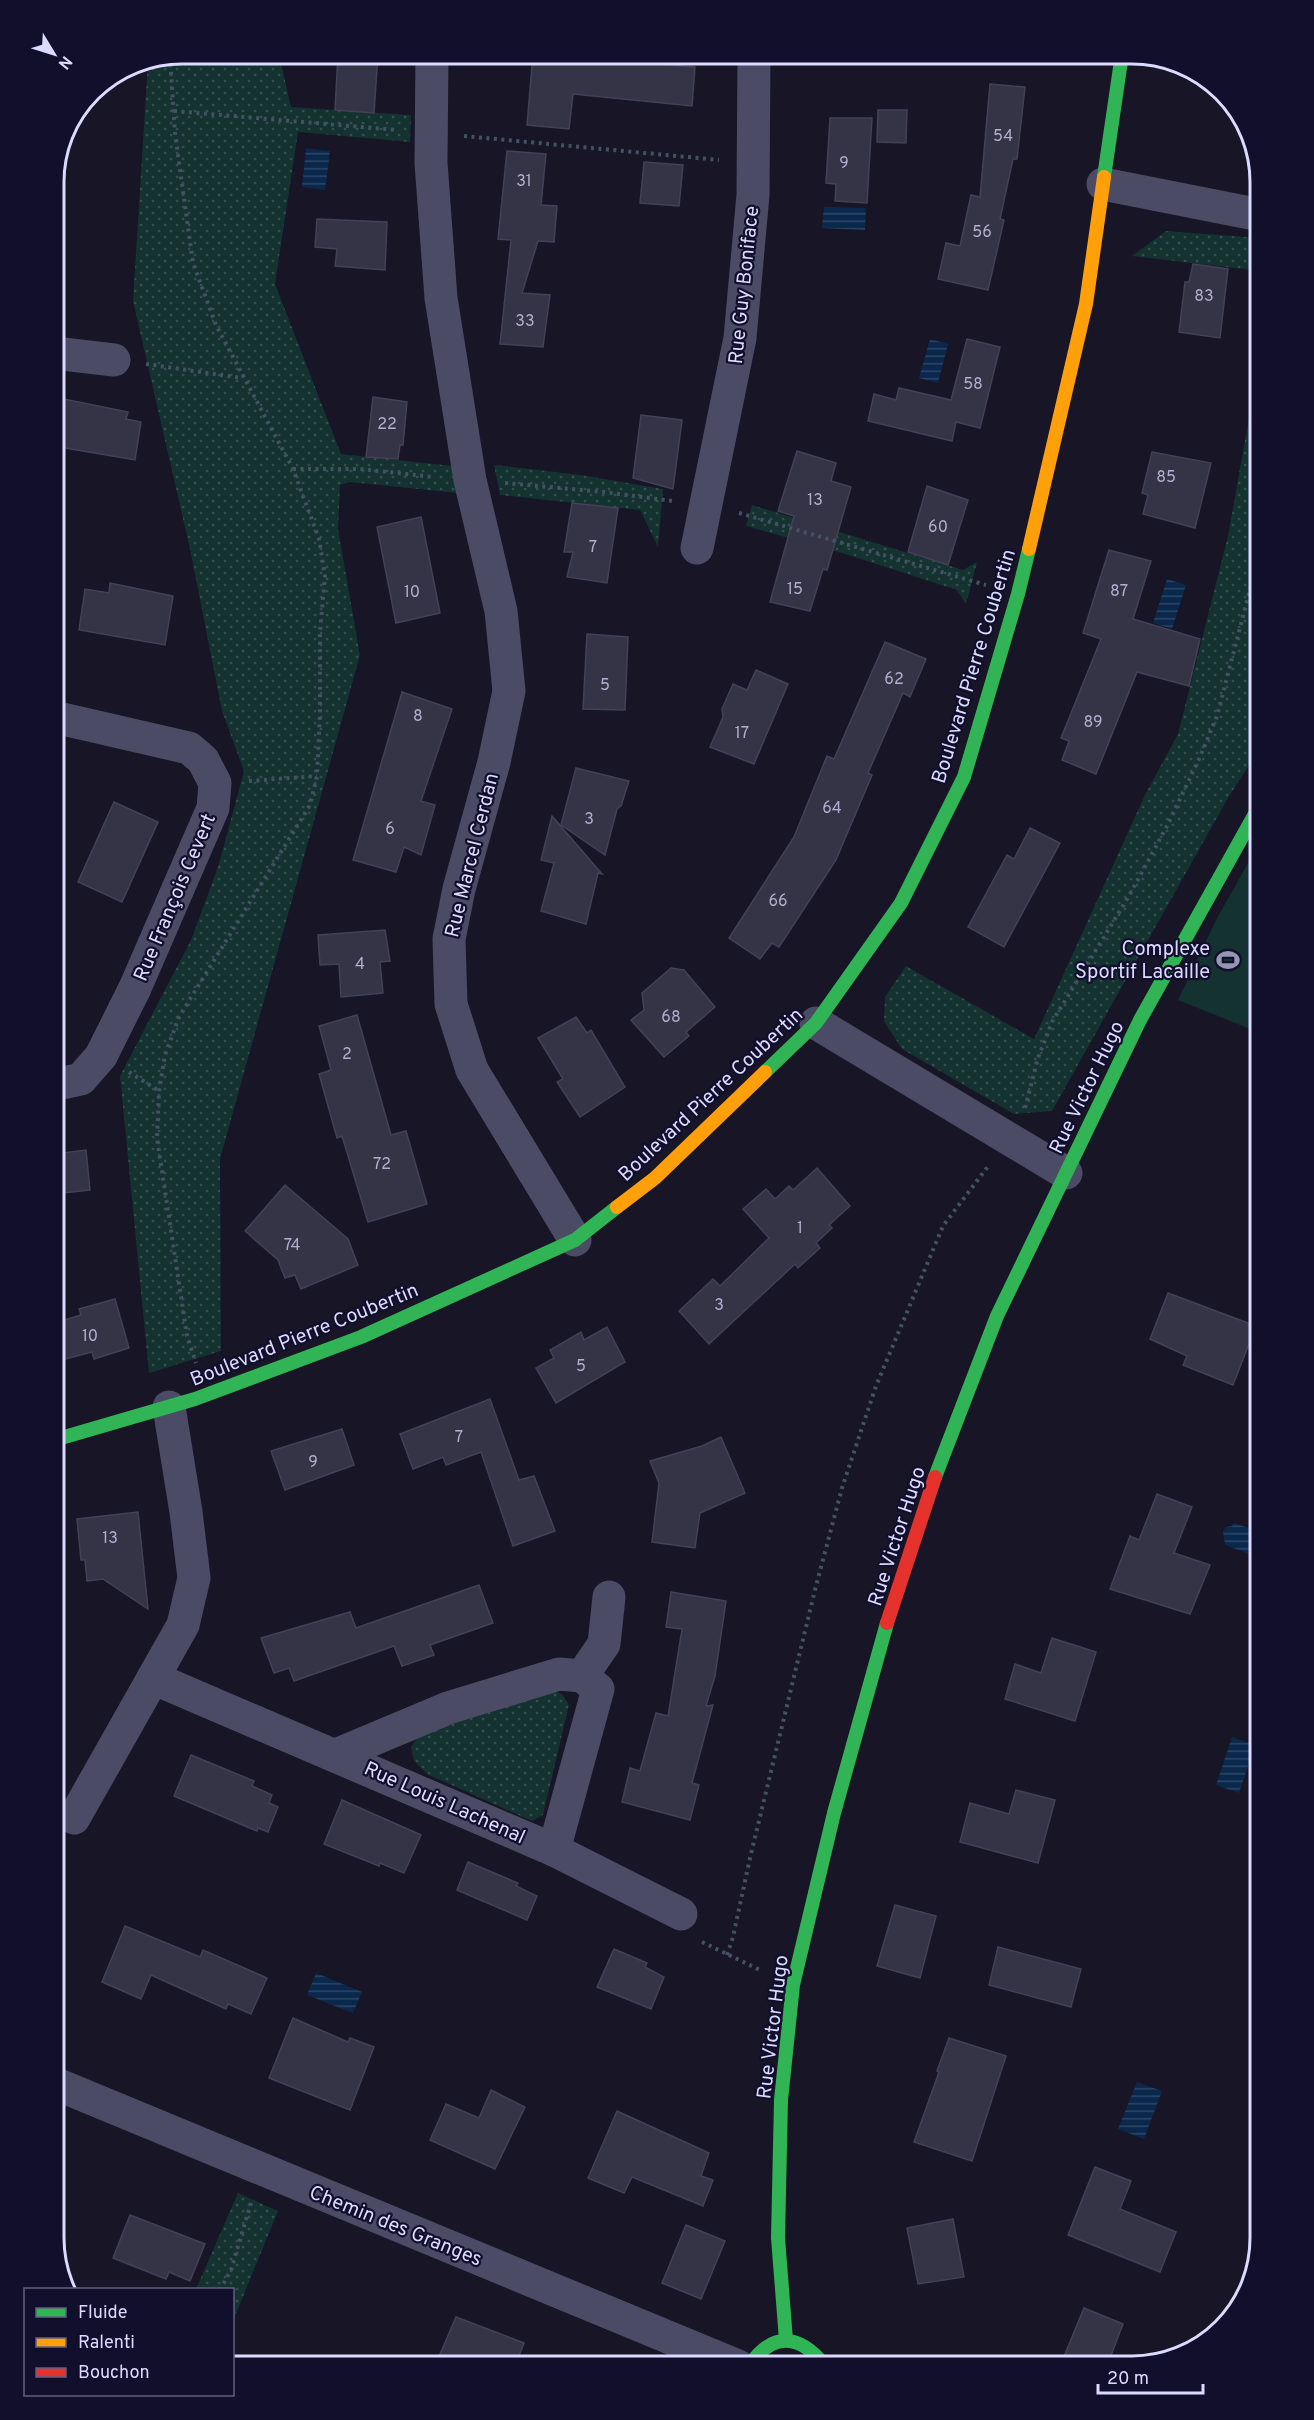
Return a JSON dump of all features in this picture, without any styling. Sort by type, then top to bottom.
[{"type":"street","points":[[432,64],[431,163],[441,298],[470,480]]},
{"type":"street","name":"Rue Guy Boniface","points":[[697,548],[740,338],[753,195],[754,65]]},
{"type":"street","name":"Boulevard Pierre Coubertin","points":[[64,1437],[206,1395],[361,1337],[574,1240],[655,1178],[816,1023],[901,903],[964,777],[1018,594],[1086,304],[1120,65]]},
{"type":"street","points":[[1103,184],[1250,213]]},
{"type":"street","points":[[65,354],[114,360]]},
{"type":"street","name":"Rue Marcel Cerdan","points":[[470,480],[501,611],[508,691],[494,762],[459,889],[449,939],[451,1004],[472,1070],[574,1240]]},
{"type":"street","points":[[65,719],[189,748],[203,760],[215,783]]},
{"type":"street","name":"Rue François Cevert","points":[[65,1082],[81,1079],[101,1056],[135,988],[188,869],[213,808],[215,783]]},
{"type":"street","name":"Rue Victor Hugo","points":[[786,2340],[778,2238],[781,2100],[793,1985],[834,1814],[875,1661],[933,1483],[997,1316],[1140,1020],[1250,823]]},
{"type":"street","points":[[816,1023],[1066,1173]]},
{"type":"street","points":[[74,1818],[183,1625],[194,1578],[169,1407]]},
{"type":"street","points":[[554,1850],[598,1689],[582,1676],[604,1644],[609,1597]]},
{"type":"street","name":"Rue Louis Lachenal","points":[[336,1755],[448,1708],[559,1674],[582,1676]]},
{"type":"street","name":"Rue Louis Lachenal","points":[[153,1678],[554,1850],[681,1914]]},
{"type":"street","name":"Chemin des Granges","points":[[64,2087],[713,2356]]},
{"type":"street","points":[[755,2356],[769,2344],[786,2340],[803,2343],[818,2356]]},
{"type":"path","points":[[171,66],[179,169],[193,263],[216,325],[293,469],[319,539],[325,576],[320,632],[317,776],[310,805],[179,1017],[165,1055],[159,1091],[158,1138],[187,1336],[206,1395]]},
{"type":"path","points":[[114,360],[243,378]]},
{"type":"path","points":[[293,469],[360,469],[604,492],[706,505],[756,517],[931,571],[1018,594]]},
{"type":"path","points":[[727,1955],[815,1590],[842,1488],[876,1386],[943,1226],[984,1173],[1025,1109],[1038,1058],[1052,1022],[1129,896],[1167,826],[1200,757],[1217,716],[1250,589]]},
{"type":"path","points":[[215,783],[317,776]]},
{"type":"path","points":[[681,1914],[687,1934],[793,1985]]},
{"type":"path","points":[[221,2288],[231,2270],[261,2170]]},
{"type":"green space","points":[[183,64],[281,64],[291,107],[411,115],[410,142],[298,132],[275,284],[341,454],[453,466],[458,493],[350,482],[340,485],[338,529],[360,655],[220,1159],[221,1351],[149,1373],[120,1076],[191,940],[218,867],[244,771],[222,711],[190,549],[133,301],[147,71]]},
{"type":"green space","points":[[1166,231],[1250,237],[1250,270],[1132,256]]},
{"type":"green space","points":[[1250,414],[1250,764],[1228,798],[1052,1111],[1014,1114],[902,1049],[884,1021],[885,997],[906,966],[1034,1039],[1145,795],[1178,734],[1228,536]]},
{"type":"green space","points":[[494,465],[581,475],[663,489],[658,547],[640,510],[500,495]]},
{"type":"green space","points":[[752,505],[963,570],[977,562],[966,604],[957,590],[845,554],[746,526]]},
{"type":"green space","name":"Complexe Sportif Lacaille","points":[[1250,860],[1250,1029],[1178,1000],[1216,920]]},
{"type":"green space","points":[[548,1689],[562,1694],[569,1705],[543,1815],[532,1821],[427,1774],[414,1761],[411,1747],[419,1735]]},
{"type":"green space","points":[[238,2193],[278,2211],[234,2319],[234,2288],[196,2288]]},
{"type":"water","points":[[306,148],[330,151],[325,190],[302,187]]},
{"type":"water","points":[[824,207],[866,208],[865,230],[822,228]]},
{"type":"water","points":[[930,339],[948,344],[938,383],[919,378]]},
{"type":"water","points":[[1167,579],[1186,585],[1172,629],[1153,623]]},
{"type":"water","points":[[1234,1523],[1250,1529],[1250,1554],[1225,1545],[1223,1531],[1226,1527]]},
{"type":"water","points":[[1232,1737],[1250,1743],[1250,1760],[1239,1793],[1216,1785]]},
{"type":"water","points":[[316,1973],[362,1992],[353,2013],[307,1995]]},
{"type":"water","points":[[1137,2082],[1162,2091],[1144,2139],[1118,2129]]},
{"type":"building","points":[[337,64],[377,64],[374,113],[335,110]]},
{"type":"building","points":[[532,64],[666,65],[695,67],[692,106],[573,94],[569,129],[527,125]]},
{"type":"building","points":[[990,84],[1025,87],[1017,159],[1013,159],[1000,219],[1004,220],[988,290],[938,279],[946,243],[960,246],[971,195],[980,197]]},
{"type":"building","points":[[878,110],[907,110],[906,143],[877,142]]},
{"type":"building","points":[[830,118],[872,118],[867,203],[835,201],[836,184],[826,183]]},
{"type":"building","points":[[507,151],[546,154],[541,205],[557,206],[554,242],[538,241],[522,293],[550,295],[543,347],[500,344],[511,240],[498,239]]},
{"type":"building","points":[[644,162],[683,165],[679,206],[640,203]]},
{"type":"building","points":[[317,219],[387,222],[385,270],[335,266],[337,249],[315,247]]},
{"type":"building","points":[[1193,264],[1228,269],[1220,338],[1179,332],[1185,282],[1189,282]]},
{"type":"building","points":[[967,339],[1000,347],[980,428],[956,422],[952,441],[868,421],[874,394],[896,400],[899,388],[951,400]]},
{"type":"building","points":[[373,397],[407,402],[403,445],[400,445],[398,459],[366,457]]},
{"type":"building","points":[[65,399],[128,412],[126,419],[141,422],[135,460],[65,448]]},
{"type":"building","points":[[641,415],[682,420],[673,489],[633,478]]},
{"type":"building","points":[[797,451],[836,463],[831,481],[851,487],[827,570],[823,569],[810,611],[770,602],[794,516],[778,511]]},
{"type":"building","points":[[1152,452],[1211,463],[1195,528],[1143,514],[1148,495],[1142,493]]},
{"type":"building","points":[[927,486],[968,500],[948,565],[908,552]]},
{"type":"building","points":[[572,503],[618,508],[607,583],[567,577],[573,552],[564,552]]},
{"type":"building","points":[[421,517],[440,613],[396,623],[377,527]]},
{"type":"building","points":[[1109,550],[1151,561],[1133,619],[1200,639],[1189,686],[1137,672],[1096,774],[1062,760],[1069,741],[1061,738],[1101,639],[1083,633]]},
{"type":"building","points":[[110,583],[173,596],[165,645],[79,630],[85,589],[109,593]]},
{"type":"building","points":[[587,634],[628,637],[625,710],[583,709]]},
{"type":"building","points":[[885,642],[926,659],[910,697],[903,693],[868,773],[872,775],[836,860],[779,947],[772,943],[760,959],[729,938],[794,837],[827,756],[834,759]]},
{"type":"building","points":[[756,670],[788,684],[754,764],[710,747],[723,717],[722,709],[733,684],[747,690]]},
{"type":"building","points":[[402,692],[452,709],[421,801],[435,805],[421,855],[404,847],[396,872],[353,860]]},
{"type":"building","points":[[576,768],[629,781],[621,806],[617,809],[605,855],[561,825]]},
{"type":"building","points":[[114,802],[158,822],[122,902],[78,882]]},
{"type":"building","points":[[552,816],[602,874],[598,873],[586,924],[541,911],[554,863],[541,860]]},
{"type":"building","points":[[1030,828],[1060,843],[1004,947],[968,927],[1007,855],[1014,859]]},
{"type":"building","points":[[385,930],[390,961],[380,962],[383,993],[341,997],[339,964],[320,965],[318,935]]},
{"type":"building","points":[[671,968],[684,970],[715,1007],[686,1032],[689,1036],[664,1057],[631,1020],[644,1010],[642,993]]},
{"type":"building","points":[[357,1015],[391,1135],[406,1131],[427,1204],[368,1222],[342,1136],[337,1138],[319,1074],[331,1070],[319,1026]]},
{"type":"building","points":[[576,1017],[587,1033],[591,1030],[625,1087],[580,1117],[557,1082],[563,1079],[538,1038]]},
{"type":"building","points":[[86,1150],[90,1190],[65,1193],[65,1153]]},
{"type":"building","points":[[817,1168],[850,1206],[829,1225],[832,1228],[816,1243],[820,1248],[798,1268],[795,1264],[709,1344],[679,1311],[713,1279],[720,1286],[769,1238],[743,1209],[766,1189],[775,1199],[789,1186],[793,1190]]},
{"type":"building","points":[[285,1185],[348,1239],[358,1265],[301,1289],[295,1275],[285,1278],[278,1260],[245,1231]]},
{"type":"building","points":[[1168,1293],[1250,1324],[1250,1341],[1233,1385],[1183,1365],[1187,1356],[1150,1339]]},
{"type":"building","points":[[115,1299],[129,1348],[94,1359],[92,1352],[64,1359],[64,1320],[81,1315],[79,1309]]},
{"type":"building","points":[[607,1327],[625,1362],[556,1403],[536,1368],[554,1358],[550,1350],[581,1332],[584,1340]]},
{"type":"building","points":[[490,1399],[519,1480],[534,1476],[555,1531],[513,1546],[481,1452],[446,1465],[443,1457],[413,1469],[400,1434]]},
{"type":"building","points":[[342,1429],[354,1465],[285,1490],[271,1451]]},
{"type":"building","points":[[721,1437],[745,1493],[700,1513],[695,1548],[652,1542],[659,1483],[650,1461],[702,1446]]},
{"type":"building","points":[[1157,1494],[1192,1507],[1174,1553],[1210,1565],[1190,1614],[1110,1589],[1130,1536],[1139,1540]]},
{"type":"building","points":[[138,1512],[148,1609],[103,1579],[87,1581],[85,1560],[81,1560],[77,1519]]},
{"type":"building","points":[[479,1585],[493,1623],[430,1645],[434,1655],[402,1666],[394,1646],[294,1681],[289,1668],[274,1673],[261,1638],[350,1612],[356,1628]]},
{"type":"building","points":[[671,1592],[726,1601],[715,1676],[706,1706],[713,1705],[692,1783],[699,1785],[690,1820],[622,1802],[630,1768],[640,1771],[656,1713],[668,1716],[682,1629],[666,1627]]},
{"type":"building","points":[[1052,1638],[1096,1652],[1075,1721],[1005,1699],[1015,1664],[1041,1673]]},
{"type":"building","points":[[191,1755],[254,1781],[252,1786],[272,1795],[269,1803],[278,1807],[268,1832],[258,1828],[257,1831],[174,1796]]},
{"type":"building","points":[[1016,1790],[1055,1800],[1038,1863],[960,1842],[970,1803],[1009,1814]]},
{"type":"building","points":[[342,1800],[421,1835],[404,1873],[380,1863],[379,1866],[324,1844]]},
{"type":"building","points":[[468,1862],[518,1883],[516,1886],[537,1896],[527,1920],[457,1890]]},
{"type":"building","points":[[895,1905],[936,1916],[920,1978],[877,1966]]},
{"type":"building","points":[[125,1926],[200,1957],[203,1950],[267,1978],[251,2014],[228,2004],[226,2009],[151,1975],[141,1999],[102,1982]]},
{"type":"building","points":[[998,1947],[1081,1969],[1071,2007],[989,1985]]},
{"type":"building","points":[[614,1949],[647,1963],[645,1967],[664,1977],[651,2009],[597,1987]]},
{"type":"building","points":[[293,2018],[348,2042],[350,2038],[374,2047],[350,2110],[269,2078]]},
{"type":"building","points":[[949,2038],[1006,2056],[972,2161],[914,2142]]},
{"type":"building","points":[[491,2090],[525,2107],[495,2169],[430,2140],[446,2104],[479,2118]]},
{"type":"building","points":[[617,2111],[709,2153],[701,2176],[713,2180],[703,2206],[632,2177],[624,2193],[588,2178]]},
{"type":"building","points":[[1095,2167],[1131,2181],[1120,2209],[1176,2232],[1160,2272],[1068,2235]]},
{"type":"building","points":[[130,2215],[205,2244],[190,2281],[169,2272],[166,2279],[113,2258]]},
{"type":"building","points":[[953,2219],[964,2277],[918,2284],[907,2228]]},
{"type":"building","points":[[686,2225],[725,2241],[701,2299],[662,2283]]},
{"type":"building","points":[[1084,2308],[1123,2324],[1111,2356],[1064,2356]]},
{"type":"building","points":[[456,2317],[524,2343],[519,2355],[440,2355]]},
{"type":"traffic: fast","points":[[1104,177],[1120,65]]},
{"type":"traffic: fast","points":[[765,1072],[816,1023],[901,903],[964,777],[1029,549]]},
{"type":"traffic: fast","points":[[935,1477],[997,1316],[1140,1020],[1250,823]]},
{"type":"traffic: fast","points":[[64,1437],[195,1399],[361,1337],[575,1240],[617,1207]]},
{"type":"traffic: fast","points":[[786,2340],[778,2238],[781,2100],[793,1985],[834,1813],[887,1623]]},
{"type":"traffic: fast","points":[[758,2356],[777,2342],[787,2341],[796,2343],[817,2356]]},
{"type":"traffic: slow","points":[[1029,549],[1086,304],[1104,177]]},
{"type":"traffic: slow","points":[[617,1207],[655,1178],[765,1072]]},
{"type":"traffic: jam","points":[[887,1623],[935,1477]]},
{"type":"place","name":"Complexe Sportif Lacaille","points":[[1228,960]]}]
